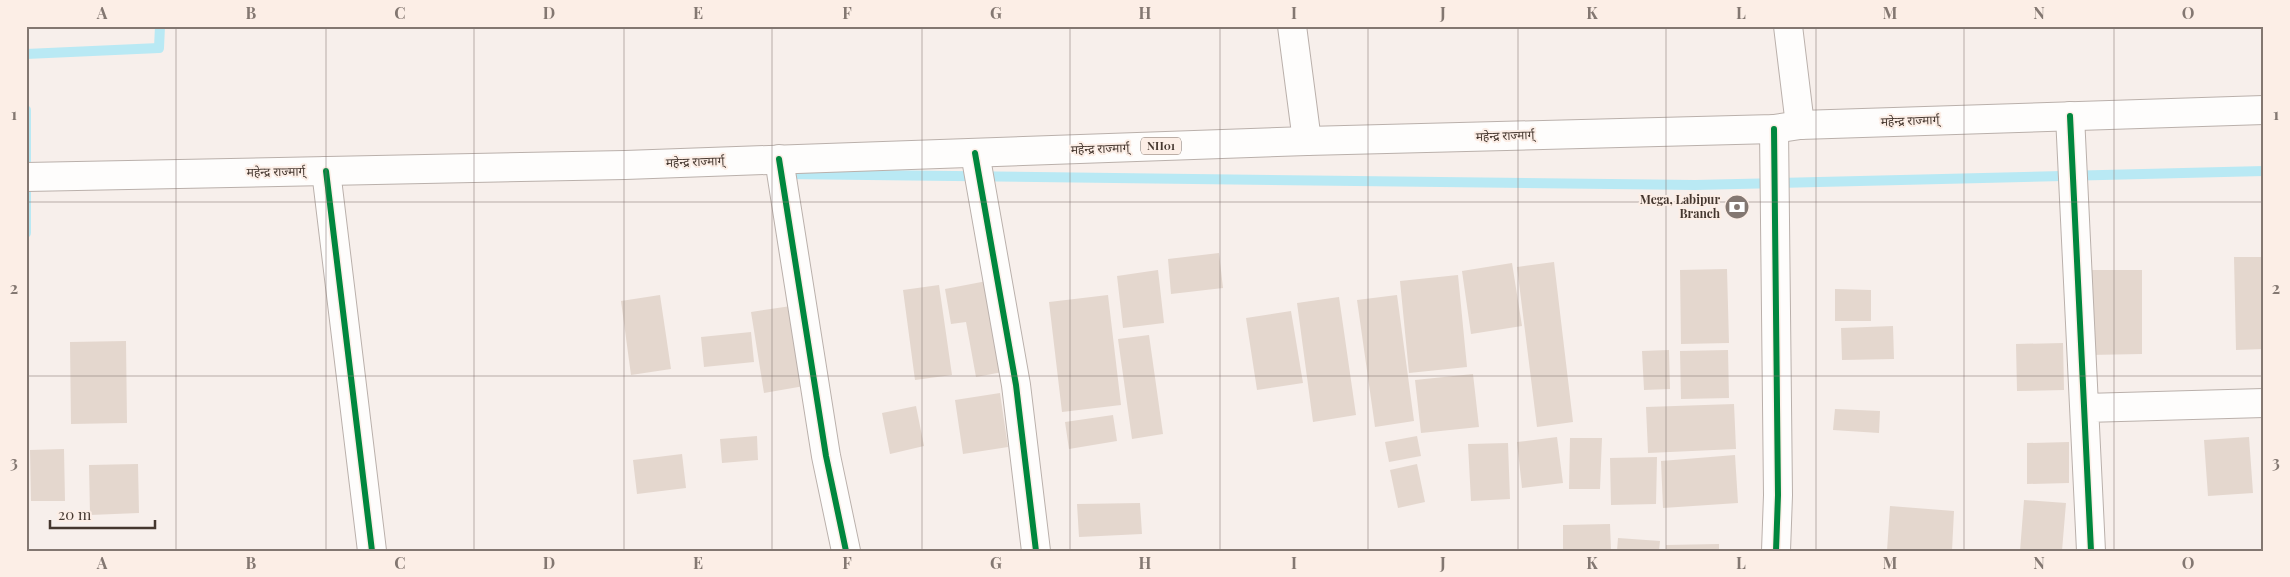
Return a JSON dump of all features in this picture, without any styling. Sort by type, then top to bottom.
[{"type":"main road","points":[[1292,26],[1307,141]]},
{"type":"main road","points":[[1788,26],[1800,125]]},
{"type":"main road","name":"महेन्द्र राज्मार्ग्","points":[[26,176],[326,171],[779,159],[1307,141],[1774,129],[1800,125],[2264,110]]},
{"type":"main road","points":[[2070,116],[2092,551]]},
{"type":"main road","points":[[1774,129],[1778,495],[1776,551]]},
{"type":"main road","points":[[975,153],[1016,385],[1036,551]]},
{"type":"main road","points":[[779,159],[826,456],[846,551]]},
{"type":"main road","points":[[326,171],[372,551]]},
{"type":"main road","points":[[2085,408],[2264,403]]},
{"type":"building","points":[[1219,253],[1223,288],[1171,294],[1168,259]]},
{"type":"building","points":[[2234,257],[2264,257],[2264,349],[2236,350]]},
{"type":"building","points":[[1554,262],[1573,422],[1537,427],[1517,267]]},
{"type":"building","points":[[1512,263],[1522,326],[1471,334],[1462,271]]},
{"type":"building","points":[[1727,269],[1729,343],[1681,344],[1680,270]]},
{"type":"building","points":[[1158,270],[1164,323],[1123,328],[1117,276]]},
{"type":"building","points":[[2089,270],[2142,270],[2142,354],[2089,355]]},
{"type":"building","points":[[1458,275],[1467,367],[1409,373],[1400,281]]},
{"type":"building","points":[[992,280],[1008,371],[976,377],[966,322],[951,324],[945,289]]},
{"type":"building","points":[[939,285],[952,375],[915,380],[903,290]]},
{"type":"building","points":[[1835,289],[1871,290],[1871,321],[1835,321]]},
{"type":"building","points":[[660,295],[671,369],[631,375],[621,301]]},
{"type":"building","points":[[1108,295],[1121,405],[1062,412],[1049,302]]},
{"type":"building","points":[[1397,295],[1414,421],[1375,427],[1357,300]]},
{"type":"building","points":[[1339,297],[1356,415],[1313,422],[1297,303]]},
{"type":"building","points":[[798,305],[810,385],[764,393],[751,312]]},
{"type":"building","points":[[1291,311],[1303,383],[1257,390],[1246,318]]},
{"type":"building","points":[[1893,326],[1894,359],[1842,360],[1841,328]]},
{"type":"building","points":[[751,332],[754,362],[704,367],[701,337]]},
{"type":"building","points":[[1149,335],[1163,434],[1132,439],[1118,339]]},
{"type":"building","points":[[126,341],[127,423],[71,424],[70,342]]},
{"type":"building","points":[[2063,343],[2064,390],[2017,391],[2016,344]]},
{"type":"building","points":[[1669,350],[1670,389],[1644,390],[1642,351]]},
{"type":"building","points":[[1728,350],[1729,398],[1681,399],[1680,351]]},
{"type":"building","points":[[1473,374],[1479,427],[1421,433],[1415,380]]},
{"type":"building","points":[[1000,393],[1008,447],[963,454],[955,400]]},
{"type":"building","points":[[1734,404],[1736,449],[1648,453],[1646,407]]},
{"type":"building","points":[[916,406],[924,446],[890,454],[882,413]]},
{"type":"building","points":[[1835,409],[1880,411],[1879,433],[1833,430]]},
{"type":"building","points":[[1113,415],[1117,441],[1069,449],[1065,422]]},
{"type":"building","points":[[757,436],[758,460],[722,463],[720,439]]},
{"type":"building","points":[[1417,436],[1421,456],[1389,462],[1385,442]]},
{"type":"building","points":[[1557,437],[1563,483],[1522,488],[1517,442]]},
{"type":"building","points":[[2249,437],[2253,493],[2208,496],[2204,440]]},
{"type":"building","points":[[1570,438],[1602,438],[1600,489],[1569,489]]},
{"type":"building","points":[[2069,442],[2069,483],[2027,484],[2027,443]]},
{"type":"building","points":[[1508,443],[1510,499],[1471,501],[1468,444]]},
{"type":"building","points":[[64,449],[65,501],[31,501],[30,450]]},
{"type":"building","points":[[682,454],[686,488],[637,494],[633,460]]},
{"type":"building","points":[[1735,455],[1738,503],[1663,508],[1661,461]]},
{"type":"building","points":[[1657,457],[1656,504],[1611,505],[1610,458]]},
{"type":"building","points":[[138,464],[139,513],[90,515],[89,465]]},
{"type":"building","points":[[1417,464],[1425,502],[1398,508],[1390,470]]},
{"type":"building","points":[[2024,500],[2066,503],[2062,551],[2020,551]]},
{"type":"building","points":[[1140,503],[1142,534],[1079,537],[1077,504]]},
{"type":"building","points":[[1890,506],[1954,511],[1952,551],[1887,551]]},
{"type":"building","points":[[1610,524],[1611,551],[1563,551],[1563,525]]},
{"type":"building","points":[[1618,538],[1660,541],[1659,551],[1617,551]]},
{"type":"building","points":[[1719,544],[1719,551],[1666,551],[1666,545]]},
{"type":"waterway","points":[[26,54],[159,48],[160,26]]},
{"type":"waterway","points":[[26,110],[26,233]]},
{"type":"waterway","points":[[782,174],[1695,185],[2264,171]]},
{"type":"cycle path","points":[[2070,116],[2091,551]]},
{"type":"cycle path","points":[[1774,129],[1778,495],[1776,551]]},
{"type":"cycle path","points":[[975,153],[1016,385],[1036,551]]},
{"type":"cycle path","points":[[779,159],[826,456],[846,551]]},
{"type":"cycle path","points":[[326,171],[372,551]]},
{"type":"place","name":"Mega, Labipur Branch","points":[[1737,207]]}]
